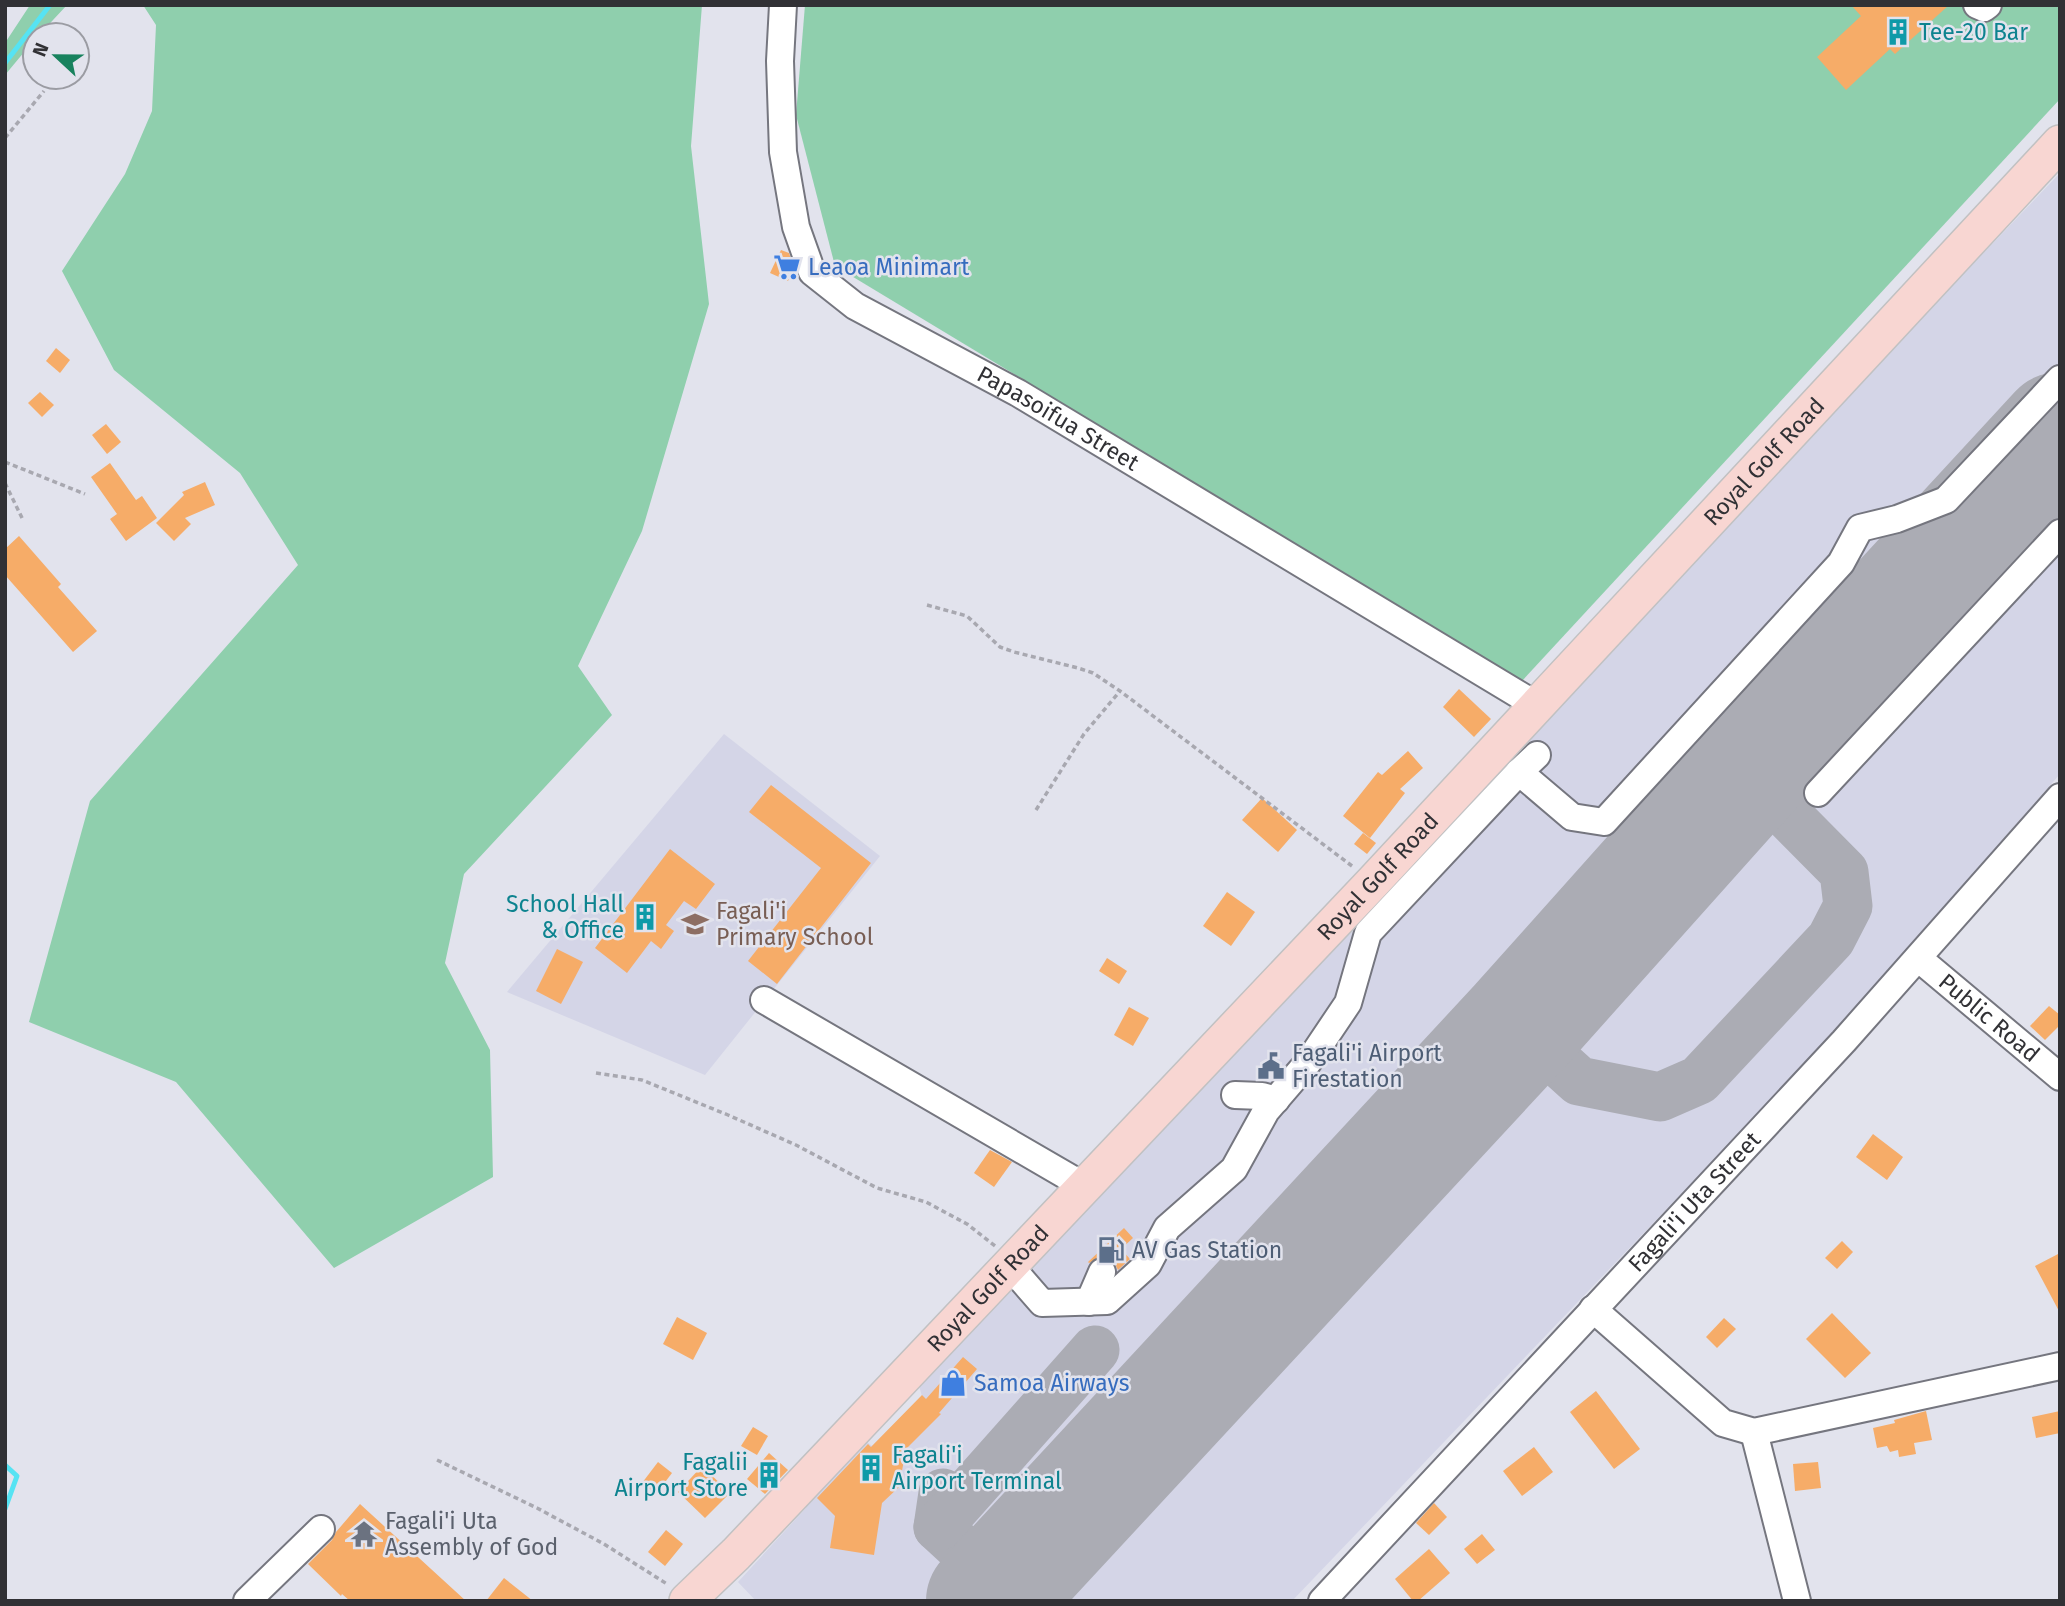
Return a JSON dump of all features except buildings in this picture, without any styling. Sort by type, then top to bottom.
[{"type":"main road","name":"Royal Golf Road","points":[[688,1599],[736,1554],[1373,882],[2060,143]]},
{"type":"street","name":"Papasoifua Street","points":[[783,5],[780,61],[783,152],[796,227],[812,272],[855,306],[1018,393],[1536,705]]},
{"type":"street","points":[[1977,5],[1984,8],[1988,5]]},
{"type":"street","points":[[1011,1263],[1042,1303],[1107,1301],[1148,1264],[1167,1228],[1234,1169],[1266,1111],[1309,1061],[1348,1003],[1368,933],[1528,764],[1572,817],[1604,822],[1841,562],[1860,528],[1897,519],[1946,500],[2060,379]]},
{"type":"street","points":[[1818,793],[2060,533]]},
{"type":"street","name":"Fagali'i Uta Street","points":[[1322,1601],[1844,1041],[2060,797]]},
{"type":"street","name":"Public Road","points":[[1918,958],[2060,1077]]},
{"type":"street","points":[[764,1000],[1084,1186]]},
{"type":"street","points":[[1234,1096],[1262,1096],[1276,1100]]},
{"type":"street","points":[[1089,1302],[1102,1272]]},
{"type":"street","points":[[1593,1308],[1723,1423],[1754,1432],[2060,1366]]},
{"type":"street","points":[[1754,1432],[1797,1601]]},
{"type":"street","points":[[247,1601],[321,1529]]},
{"type":"path","points":[[5,138],[43,91]]},
{"type":"path","points":[[5,462],[85,494]]},
{"type":"path","points":[[5,483],[23,520]]},
{"type":"path","points":[[927,605],[967,616],[1000,646],[1014,652],[1093,673],[1373,882]]},
{"type":"path","points":[[1036,810],[1084,734],[1120,691]]},
{"type":"path","points":[[596,1073],[642,1080],[796,1145],[877,1188],[926,1202],[967,1224],[1011,1263]]},
{"type":"path","points":[[437,1460],[604,1544],[688,1599]]},
{"type":"shaded area","points":[[2060,173],[2060,774],[1815,1054],[1292,1601],[756,1601],[738,1582],[805,1509],[813,1495],[866,1441],[872,1446],[922,1396],[918,1383],[1537,720]]},
{"type":"shaded area","name":"Fagali'i Primary School","points":[[724,734],[880,856],[705,1075],[507,992]]},
{"type":"green space","points":[[30,5],[67,5],[52,21],[21,21],[21,56],[5,75],[5,43]]},
{"type":"green space","points":[[143,5],[702,5],[691,146],[709,304],[642,531],[578,666],[612,715],[464,874],[445,963],[490,1050],[493,1177],[334,1268],[176,1082],[29,1022],[90,801],[298,565],[240,473],[114,370],[62,271],[125,174],[152,111],[156,25]]},
{"type":"green space","points":[[805,5],[2060,5],[2060,99],[1522,681],[835,266],[796,115]]},
{"type":"waterway","points":[[5,63],[50,5]]},
{"type":"waterway","points":[[5,1465],[17,1476],[5,1509]]},
{"type":"taxiway","points":[[1519,1027],[1579,1081],[1660,1097],[1699,1080],[1831,939],[1848,906],[1844,872],[1746,773]]},
{"type":"taxiway","points":[[938,1527],[1095,1350]]},
{"type":"taxiway","points":[[943,1493],[938,1527],[1001,1585]]},
{"type":"runway","points":[[987,1601],[1519,1027],[1746,773],[2060,433]]},
{"type":"place","name":"Tee-20 Bar","points":[[1898,32]]},
{"type":"place","name":"Leaoa Minimart","points":[[787,267]]},
{"type":"place","name":"School Hall & Office","points":[[645,917]]},
{"type":"place","name":"Fagali'i Primary School","points":[[695,924]]},
{"type":"place","name":"Fagali'i Airport Firestation","points":[[1271,1066]]},
{"type":"place","name":"AV Gas Station","points":[[1111,1250]]},
{"type":"place","name":"Samoa Airways","points":[[953,1383]]},
{"type":"place","name":"Fagali'i Airport Terminal","points":[[871,1468]]},
{"type":"place","name":"Fagalii Airport Store","points":[[769,1475]]},
{"type":"place","name":"Fagali'i Uta Assembly of God","points":[[364,1534]]}]
